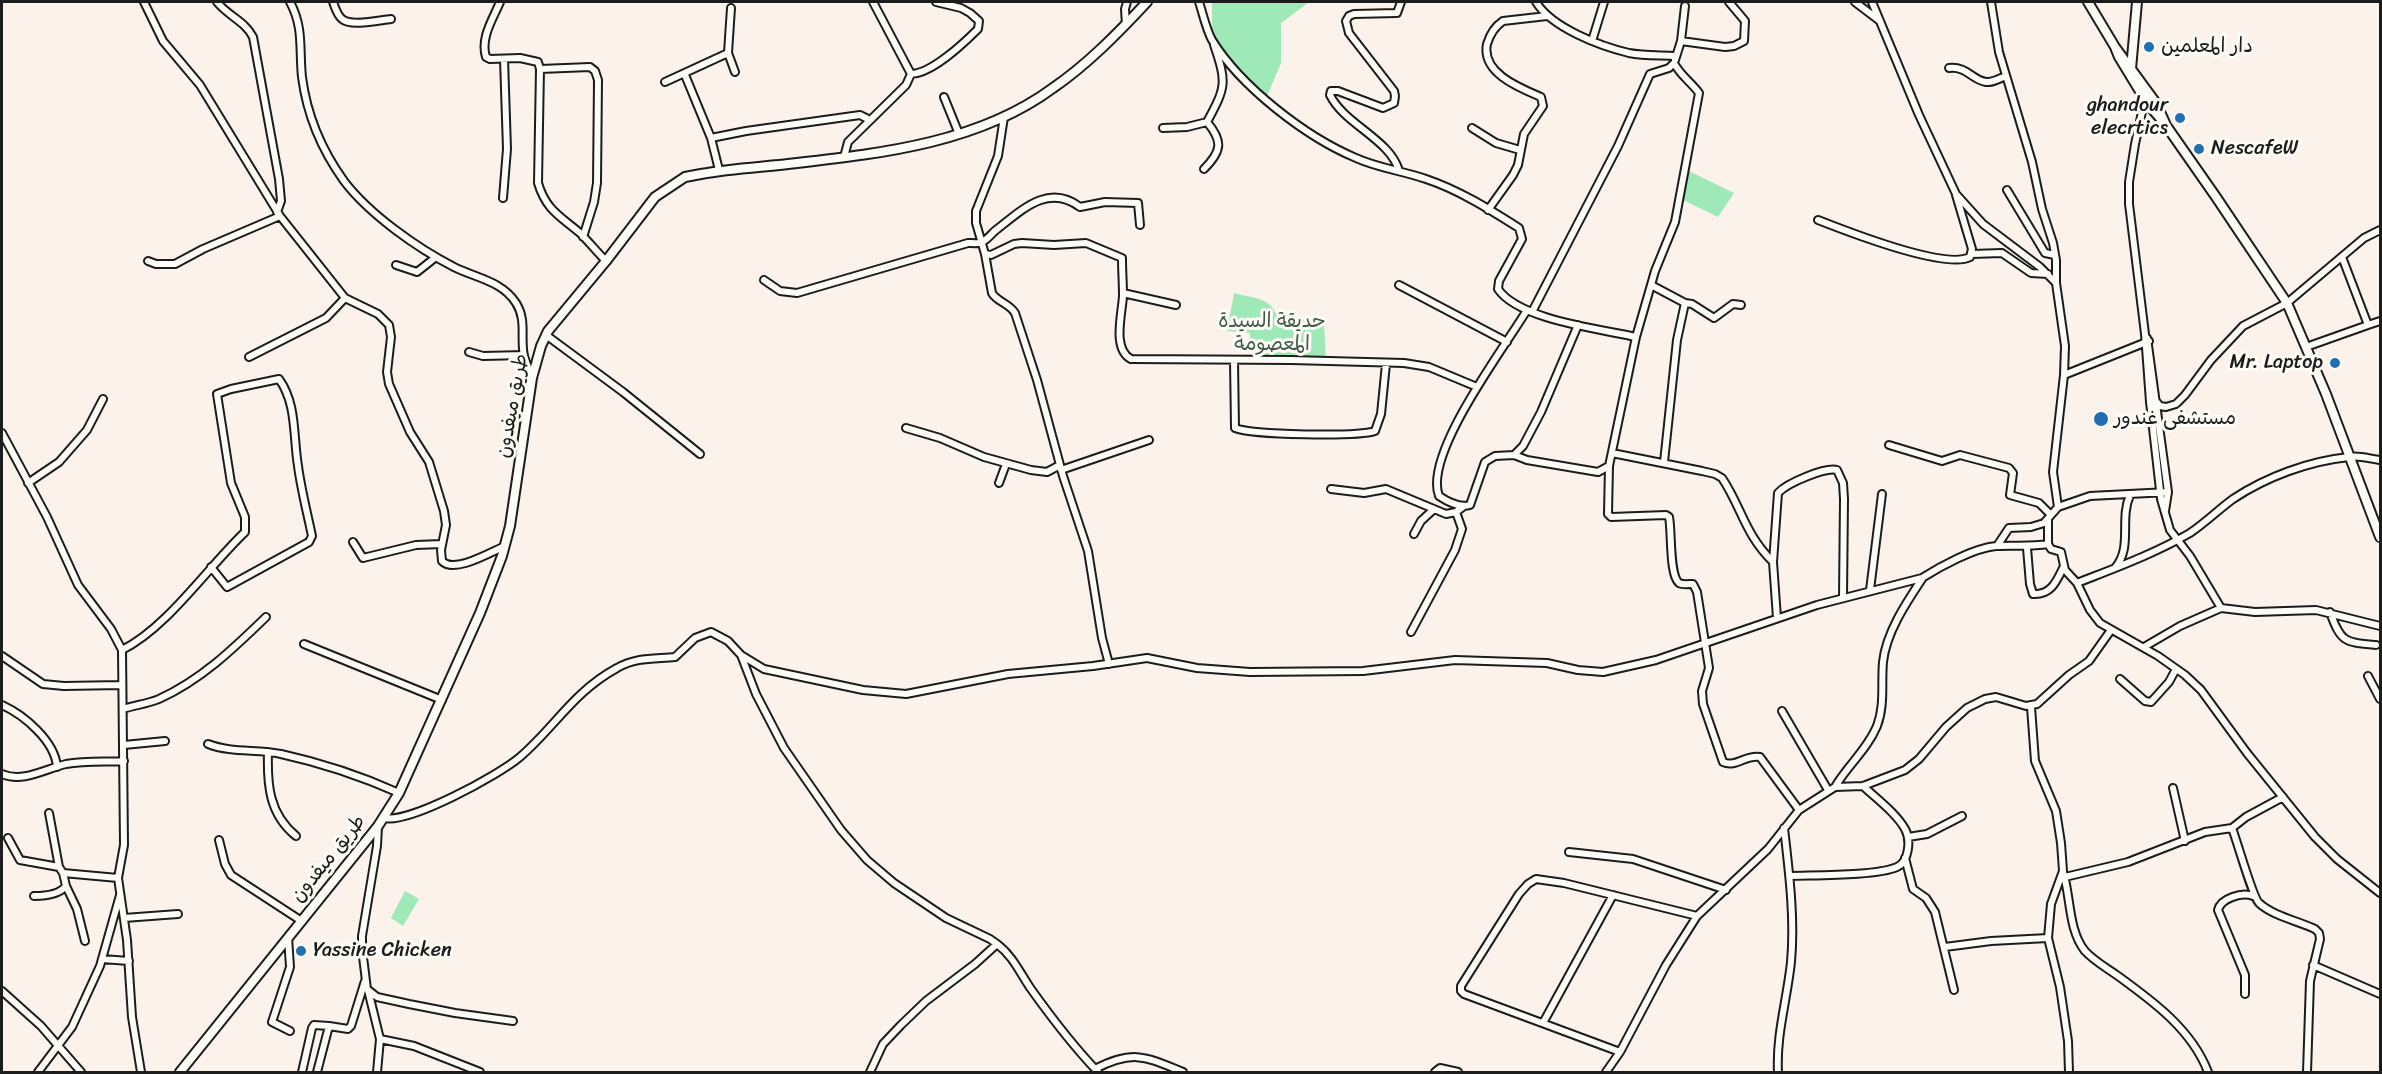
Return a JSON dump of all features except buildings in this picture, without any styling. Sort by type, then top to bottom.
[{"type":"main road","name":"طريق ميفدون","points":[[180,1072],[300,920],[378,826],[399,793],[480,613],[505,546],[512,516],[532,378],[541,346],[546,335],[655,197],[685,177],[719,170],[844,157],[906,147],[959,134],[1004,117],[1055,88],[1126,25],[1147,2]]},
{"type":"main road","points":[[2088,2],[2165,124],[2287,303],[2350,456],[2380,537]]},
{"type":"main road","points":[[2132,73],[2137,2]]},
{"type":"street","points":[[144,2],[163,41],[200,85],[279,214],[345,298],[378,314],[388,325],[391,337],[387,372],[389,384],[410,432],[429,462],[444,511],[446,525],[442,544],[442,561],[449,565],[473,561],[505,546]]},
{"type":"street","points":[[217,2],[228,15],[247,27],[253,37],[279,179],[281,201],[279,214]]},
{"type":"street","points":[[290,2],[300,24],[302,73],[307,107],[324,150],[344,180],[368,209],[436,257],[457,269],[480,276],[511,296],[522,314],[524,355],[532,378]]},
{"type":"street","points":[[333,2],[340,17],[346,22],[391,19]]},
{"type":"street","points":[[500,2],[485,37],[484,51],[486,57],[490,59],[538,62],[540,69],[538,183],[543,199],[560,219],[583,237],[606,261]]},
{"type":"street","points":[[876,2],[911,74]]},
{"type":"street","points":[[911,74],[921,73],[934,65],[978,29],[978,21],[970,13],[962,8],[936,2]]},
{"type":"street","points":[[1126,25],[1127,2]]},
{"type":"street","points":[[1163,128],[1187,127],[1207,122],[1224,88],[1223,72],[1198,2]]},
{"type":"street","points":[[1399,171],[1392,156],[1345,113],[1330,95],[1331,91],[1338,91],[1383,108],[1394,103],[1394,92],[1349,33],[1346,21],[1354,14],[1397,13],[1401,2]]},
{"type":"street","points":[[1536,2],[1547,16],[1592,41],[1631,53],[1675,59]]},
{"type":"street","points":[[1592,41],[1604,2]]},
{"type":"street","points":[[1681,41],[1725,47],[1744,41],[1745,21],[1729,2]]},
{"type":"street","points":[[1855,2],[1880,21]]},
{"type":"street","points":[[1872,2],[1919,115],[1956,194],[1972,255]]},
{"type":"street","points":[[1991,2],[1999,52],[2032,162],[2039,198],[2051,232],[2055,255],[2064,346],[2064,375],[2053,472],[2058,507]]},
{"type":"street","points":[[1464,506],[1441,498],[1438,494],[1438,484],[1450,435],[1477,387],[1530,311],[1618,146],[1650,74],[1669,68],[1675,59],[1681,41],[1685,6]]},
{"type":"street","points":[[731,8],[728,53],[735,72]]},
{"type":"street","points":[[1488,210],[1514,174],[1524,134],[1541,111],[1542,102],[1540,97],[1514,85],[1498,73],[1488,58],[1488,42],[1496,25],[1503,21],[1547,16]]},
{"type":"street","points":[[1212,39],[1245,80],[1287,116],[1354,158],[1447,187],[1521,232],[1521,243],[1499,281],[1498,289],[1501,294],[1530,311],[1578,325],[1636,337]]},
{"type":"street","points":[[665,82],[685,75],[728,53]]},
{"type":"street","points":[[503,198],[507,149],[504,59]]},
{"type":"street","points":[[1675,59],[1679,73],[1699,93],[1675,222],[1651,285],[1636,337],[1609,466],[1608,516],[1666,515],[1669,517],[1675,575],[1679,583],[1694,584],[1696,588],[1709,668],[1702,691],[1703,704],[1721,759],[1729,765],[1753,756],[1760,757],[1799,810]]},
{"type":"street","points":[[540,69],[590,67],[595,71],[598,88],[597,183],[583,237]]},
{"type":"street","points":[[1949,68],[1962,69],[1984,82],[1991,82],[2006,76]]},
{"type":"street","points":[[844,157],[848,142],[906,85],[911,74]]},
{"type":"street","points":[[685,75],[711,138],[719,170]]},
{"type":"street","points":[[944,97],[959,134]]},
{"type":"street","points":[[2150,100],[2140,120],[2131,163],[2129,204],[2162,490],[2168,526],[2200,572],[2221,608]]},
{"type":"street","points":[[711,138],[860,115],[870,120]]},
{"type":"street","points":[[1004,117],[998,156],[976,211],[976,223],[985,254],[992,293],[995,298],[1012,307],[1037,380],[1061,467],[1088,551],[1102,638],[1109,664]]},
{"type":"street","points":[[1204,169],[1219,147],[1218,137],[1207,122]]},
{"type":"street","points":[[1472,128],[1496,143],[1520,150]]},
{"type":"street","points":[[2007,190],[2045,253],[2055,255]]},
{"type":"street","points":[[1956,194],[1983,224],[2048,274],[2056,283]]},
{"type":"street","points":[[764,280],[780,291],[797,293],[968,243],[982,242],[1029,206],[1044,198],[1057,196],[1065,197],[1080,207],[1105,202],[1138,203],[1140,225]]},
{"type":"street","points":[[148,261],[156,264],[175,264],[202,249],[279,214]]},
{"type":"street","points":[[1818,220],[1884,244],[1926,255],[1958,260],[1968,259],[1972,255],[1998,252],[2031,273],[2048,274]]},
{"type":"street","points":[[2154,406],[2172,406],[2180,401],[2211,360],[2243,326],[2287,303],[2364,238],[2380,230]]},
{"type":"street","points":[[985,254],[991,255],[1014,244],[1023,243],[1054,245],[1086,243],[1122,258],[1123,293],[1120,334],[1122,350],[1131,360],[1422,365],[1477,387]]},
{"type":"street","points":[[396,265],[417,272],[436,257]]},
{"type":"street","points":[[2342,257],[2368,325]]},
{"type":"street","points":[[1400,285],[1507,342]]},
{"type":"street","points":[[1651,285],[1685,303],[1692,304],[1714,318],[1733,304],[1741,305]]},
{"type":"street","points":[[1123,293],[1176,305]]},
{"type":"street","points":[[249,357],[326,318],[345,298]]},
{"type":"street","points":[[1664,462],[1677,340],[1685,303]]},
{"type":"street","points":[[2306,347],[2380,321]]},
{"type":"street","points":[[1514,455],[1523,446],[1541,412],[1578,325]]},
{"type":"street","points":[[546,335],[623,392],[700,454]]},
{"type":"street","points":[[2064,375],[2146,339]]},
{"type":"street","points":[[470,352],[483,356],[524,355]]},
{"type":"street","points":[[1234,360],[1235,428],[1243,431],[1308,433],[1361,433],[1377,429],[1381,414],[1386,364]]},
{"type":"street","points":[[122,650],[138,642],[245,532],[247,525],[231,483],[217,394],[279,379],[287,390],[291,404],[298,465],[312,536],[309,542],[227,587],[212,567]]},
{"type":"street","points":[[28,483],[59,462],[87,430],[103,399]]},
{"type":"street","points":[[906,428],[940,438],[1006,464],[1047,472],[1149,440]]},
{"type":"street","points":[[2,433],[56,536],[78,585],[111,629],[122,650],[124,845],[118,878],[129,961],[132,1017],[141,1072]]},
{"type":"street","points":[[1889,445],[1942,461],[1960,455],[2009,468],[2013,473],[2010,495],[2039,503],[2049,517],[2048,544],[2051,549],[2062,553],[2064,566],[2077,583],[2094,617],[2111,630],[2144,647],[2201,690],[2247,753],[2315,837],[2337,859],[2380,893]]},
{"type":"street","points":[[1612,453],[1664,462],[1722,478],[1749,533],[1773,562]]},
{"type":"street","points":[[1331,489],[1365,493],[1386,489],[1446,514],[1470,505],[1474,499],[1485,462],[1495,456],[1514,455],[1527,460],[1598,472],[1609,466]]},
{"type":"street","points":[[2077,583],[2144,557],[2193,531],[2236,497],[2292,471],[2350,456],[2380,460]]},
{"type":"street","points":[[999,483],[1006,464]]},
{"type":"street","points":[[1777,618],[1773,562],[1778,493],[1785,487],[1827,470],[1837,470],[1843,483],[1845,499],[1843,597]]},
{"type":"street","points":[[1997,546],[2009,528],[2031,527],[2044,523],[2058,507],[2090,496],[2130,495],[2162,490]]},
{"type":"street","points":[[1870,590],[1882,494]]},
{"type":"street","points":[[2115,568],[2125,549],[2124,518],[2130,495]]},
{"type":"street","points":[[1414,534],[1421,521],[1434,509]]},
{"type":"street","points":[[1411,632],[1455,550],[1462,529],[1456,512]]},
{"type":"street","points":[[353,542],[363,558],[416,546],[442,544]]},
{"type":"street","points":[[384,818],[393,819],[427,808],[458,794],[504,768],[531,746],[560,713],[591,685],[631,662],[651,657],[675,657],[695,638],[711,632],[728,641],[741,655],[764,669],[863,690],[906,694],[1008,674],[1147,658],[1207,669],[1314,673],[1363,671],[1455,660],[1546,663],[1578,670],[1603,672],[1637,666],[1843,597],[1922,578],[1960,559],[1997,546],[2027,548],[2048,544]]},
{"type":"street","points":[[2027,548],[2033,594],[2039,594],[2052,588],[2064,566]]},
{"type":"street","points":[[1606,1072],[1620,1052],[1666,964],[1697,916],[1768,849],[1799,810],[1831,789],[1859,756],[1877,726],[1883,699],[1882,671],[1885,650],[1896,623],[1922,578]]},
{"type":"street","points":[[2144,647],[2180,626],[2221,608],[2238,612],[2304,609],[2330,612],[2380,626]]},
{"type":"street","points":[[2330,612],[2336,631],[2342,638],[2347,641],[2376,645]]},
{"type":"street","points":[[123,709],[159,699],[190,683],[224,657],[266,618]]},
{"type":"street","points":[[1831,789],[1863,786],[1882,780],[1912,765],[1946,727],[1972,705],[1996,697],[2031,706],[2042,701],[2069,675],[2089,661],[2111,630]]},
{"type":"street","points":[[304,644],[442,700]]},
{"type":"street","points":[[741,655],[756,694],[784,748],[855,847],[894,883],[946,918],[990,939],[1010,956],[1041,1003],[1097,1071],[1121,1058],[1140,1056],[1183,1072]]},
{"type":"street","points":[[2,656],[43,684],[121,685]]},
{"type":"street","points":[[2120,679],[2145,700],[2151,702],[2169,682],[2176,669]]},
{"type":"street","points":[[2368,676],[2380,699]]},
{"type":"street","points":[[2,705],[33,725],[51,751],[57,768]]},
{"type":"street","points":[[2031,706],[2035,761],[2056,811],[2064,874],[2076,934],[2085,951],[2165,1013],[2195,1047],[2208,1072]]},
{"type":"street","points":[[1782,711],[1831,789]]},
{"type":"street","points":[[124,745],[165,741]]},
{"type":"street","points":[[208,744],[223,749],[268,752],[339,768],[399,793]]},
{"type":"street","points":[[268,752],[270,792],[274,808],[287,828],[296,836]]},
{"type":"street","points":[[2,774],[30,775],[67,764],[124,761]]},
{"type":"street","points":[[1863,786],[1902,824],[1908,837],[1905,858],[1913,889],[1930,903],[1935,912],[1946,948],[1954,990]]},
{"type":"street","points":[[2173,788],[2185,841]]},
{"type":"street","points":[[2064,874],[2128,862],[2205,832],[2232,828],[2283,797]]},
{"type":"street","points":[[49,813],[61,870],[77,909],[85,941]]},
{"type":"street","points":[[1908,837],[1927,834],[1962,816]]},
{"type":"street","points":[[377,1072],[380,1039],[368,989],[362,936],[378,846],[378,826]]},
{"type":"street","points":[[1778,1072],[1778,1034],[1791,961],[1790,876],[1784,827]]},
{"type":"street","points":[[2232,828],[2249,875],[2253,896]]},
{"type":"street","points":[[8,838],[20,860],[61,870],[118,878]]},
{"type":"street","points":[[219,840],[225,864],[231,875],[300,920]]},
{"type":"street","points":[[1569,852],[1633,859],[1726,890]]},
{"type":"street","points":[[1790,876],[1884,870],[1899,867],[1905,858]]},
{"type":"street","points":[[2064,874],[2051,904],[2048,938],[2060,987],[2068,1041],[2069,1072]]},
{"type":"street","points":[[1620,1052],[1464,994],[1461,992],[1461,986],[1514,903],[1533,881],[1541,878],[1697,916]]},
{"type":"street","points":[[34,896],[60,892],[66,886]]},
{"type":"street","points":[[38,1072],[72,1027],[102,959],[121,893]]},
{"type":"street","points":[[2245,994],[2245,975],[2218,910],[2221,903],[2246,893],[2253,896],[2260,904],[2315,929],[2319,933],[2320,939],[2309,988],[2307,1072]]},
{"type":"street","points":[[1543,1023],[1613,895]]},
{"type":"street","points":[[124,918],[178,914]]},
{"type":"street","points":[[288,936],[290,967],[272,1022],[290,1031]]},
{"type":"street","points":[[1946,948],[1991,941],[2048,938]]},
{"type":"street","points":[[870,1072],[883,1044],[901,1025],[926,1001],[975,964],[997,944]]},
{"type":"street","points":[[102,959],[129,961]]},
{"type":"street","points":[[2313,965],[2380,994]]},
{"type":"street","points":[[302,1072],[314,1025],[348,1029],[351,1026],[366,977]]},
{"type":"street","points":[[368,989],[377,997],[455,1013],[513,1021]]},
{"type":"street","points":[[2,991],[58,1044],[81,1072]]},
{"type":"street","points":[[317,1072],[329,1026]]},
{"type":"street","points":[[380,1039],[414,1046],[480,1072]]},
{"type":"street","points":[[1435,1072],[1444,1068],[1458,1072]]},
{"type":"green space","points":[[1212,2],[1309,2],[1281,23],[1281,63],[1265,101],[1212,39]]},
{"type":"green space","points":[[1689,171],[1734,193],[1718,217],[1683,200]]},
{"type":"green space","name":"حديقة السيدة المعصومة","points":[[1234,293],[1262,300],[1275,312],[1288,318],[1324,323],[1326,359],[1288,358],[1249,352],[1250,333],[1227,331]]},
{"type":"green space","points":[[405,891],[419,899],[403,926],[391,918]]},
{"type":"place","name":"دار المعلمين","points":[[2149,47]]},
{"type":"place","name":"ghandour elecrtics","points":[[2180,118]]},
{"type":"place","name":"NescafeW","points":[[2199,149]]},
{"type":"place","name":"Mr. Laptop","points":[[2335,363]]},
{"type":"place","name":"مستشفى غندور","points":[[2101,419]]},
{"type":"place","name":"Yassine Chicken","points":[[301,951]]}]
